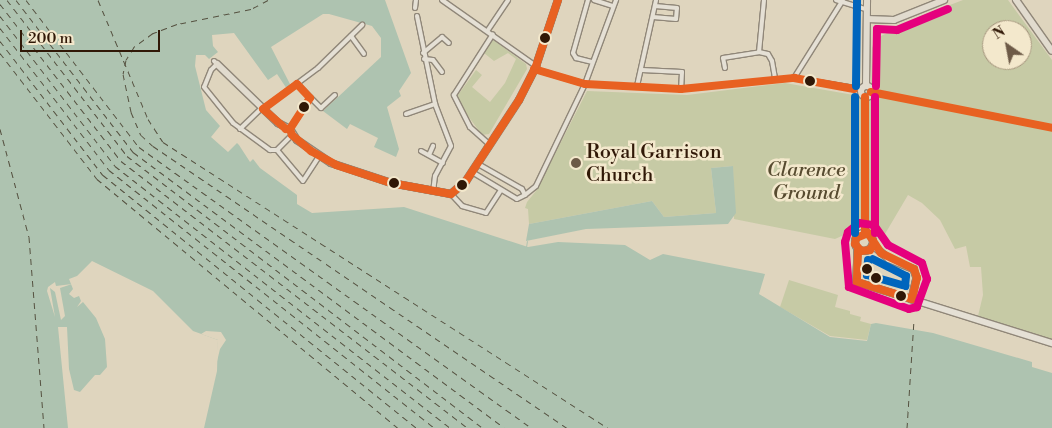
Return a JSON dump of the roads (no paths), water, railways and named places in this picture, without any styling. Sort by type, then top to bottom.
[{"type":"main road","points":[[215,62],[281,126],[319,156],[354,172],[433,192],[451,194],[478,164],[535,68],[558,0]]},
{"type":"main road","points":[[865,233],[865,97],[861,95],[867,0]]},
{"type":"main road","points":[[866,19],[894,20],[944,0]]},
{"type":"main road","points":[[1016,0],[1052,51]]},
{"type":"main road","points":[[863,87],[872,92],[865,97]]},
{"type":"main road","points":[[865,233],[872,237],[873,245],[867,251],[858,249],[856,238],[865,233]]},
{"type":"street","points":[[415,8],[416,0]]},
{"type":"street","points":[[442,0],[488,30],[535,68],[585,84],[681,89],[775,78],[794,78],[815,83],[863,87]]},
{"type":"street","points":[[488,30],[508,0]]},
{"type":"street","points":[[588,0],[573,53],[576,58],[592,62]]},
{"type":"street","points":[[594,0],[613,6]]},
{"type":"street","points":[[472,172],[519,199],[536,186],[585,84],[616,0]]},
{"type":"street","points":[[637,86],[656,0]]},
{"type":"street","points":[[759,52],[764,0]]},
{"type":"street","points":[[836,0],[866,9]]},
{"type":"street","points":[[794,78],[842,2]]},
{"type":"street","points":[[653,17],[676,19],[677,8],[655,6]]},
{"type":"street","points":[[417,16],[424,59],[435,104],[451,146],[435,176],[433,192]]},
{"type":"street","points":[[240,129],[262,108],[298,84],[362,25]]},
{"type":"street","points":[[490,145],[470,127],[454,95],[493,34]]},
{"type":"street","points":[[351,36],[364,54]]},
{"type":"street","points":[[423,54],[442,37],[449,43]]},
{"type":"street","points":[[725,68],[723,58],[759,52],[768,54],[772,60],[775,78]]},
{"type":"street","points":[[424,59],[433,60],[442,72]]},
{"type":"street","points":[[215,62],[204,87],[233,123],[240,129],[249,132],[270,150],[277,150]]},
{"type":"street","points":[[642,70],[682,72],[681,89]]},
{"type":"street","points":[[298,84],[321,108],[335,95]]},
{"type":"street","points":[[872,92],[1052,128]]},
{"type":"street","points":[[277,150],[291,132],[310,98]]},
{"type":"street","points":[[406,114],[435,104]]},
{"type":"street","points":[[429,155],[433,146]]},
{"type":"street","points":[[277,150],[303,181],[319,156]]},
{"type":"street","points":[[421,151],[444,162]]},
{"type":"street","points":[[478,164],[522,189],[525,195]]},
{"type":"street","points":[[451,194],[462,206],[486,213],[501,190]]},
{"type":"street","points":[[873,245],[889,259],[914,269],[917,278],[912,299]]},
{"type":"street","points":[[858,249],[857,282],[1052,343]]},
{"type":"waterway","points":[[526,247],[527,241]]},
{"type":"place","name":"Royal Garrison Church","points":[[576,163]]},
{"type":"park label","name":"Clarence Ground","points":[[806,182]]}]
